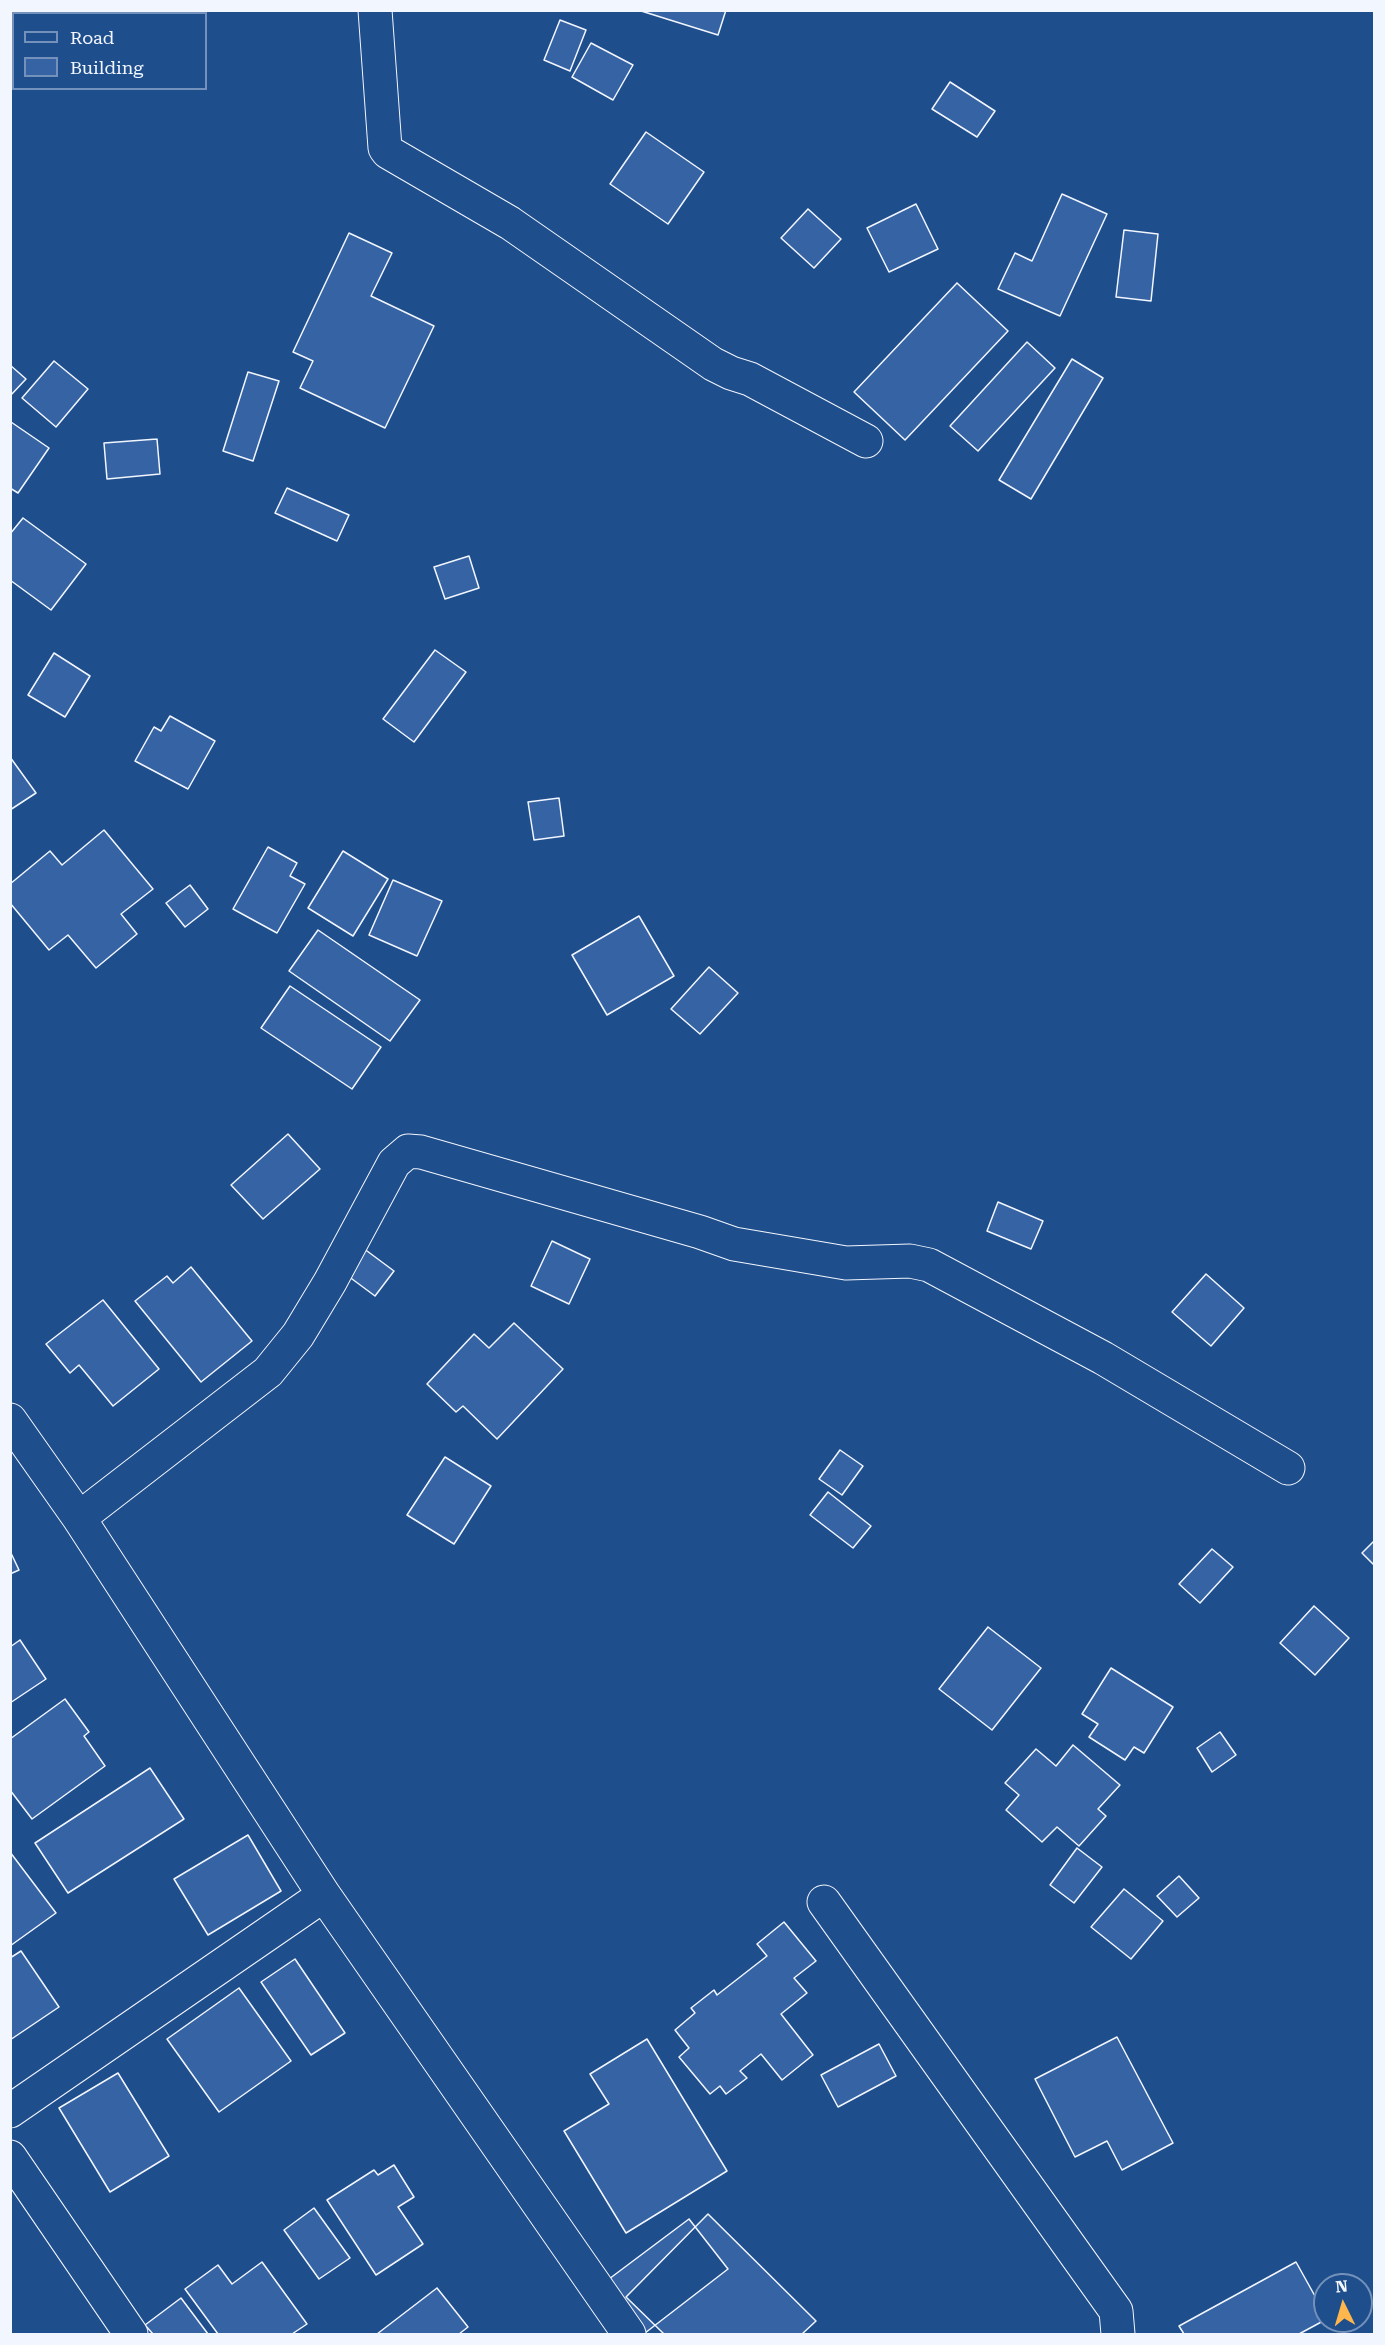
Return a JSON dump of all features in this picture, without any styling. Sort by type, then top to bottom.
[{"type":"street","points":[[375,10],[385,148],[388,152],[510,223],[712,364],[750,379],[866,441]]},
{"type":"street","points":[[79,1518],[268,1372],[298,1335],[330,1282],[394,1163],[408,1151],[421,1152],[465,1164],[700,1232],[734,1244],[846,1263],[910,1261],[928,1265],[1103,1358],[1288,1468]]},
{"type":"street","points":[[10,1420],[79,1518],[324,1895],[629,2334]]},
{"type":"street","points":[[10,2111],[324,1895]]},
{"type":"street","points":[[824,1902],[1116,2311],[1118,2334]]},
{"type":"street","points":[[10,2157],[131,2334]]},
{"type":"building","points":[[638,10],[726,10],[718,35]]},
{"type":"building","points":[[560,20],[586,30],[570,71],[544,60]]},
{"type":"building","points":[[591,43],[633,65],[613,100],[572,77]]},
{"type":"building","points":[[950,82],[995,111],[977,137],[932,109]]},
{"type":"building","points":[[646,132],[704,172],[668,224],[610,184]]},
{"type":"building","points":[[1062,194],[1107,214],[1060,316],[998,289],[1015,253],[1032,261]]},
{"type":"building","points":[[916,204],[938,249],[889,272],[867,228]]},
{"type":"building","points":[[808,209],[841,239],[814,268],[781,238]]},
{"type":"building","points":[[1124,230],[1158,234],[1151,301],[1116,297]]},
{"type":"building","points":[[349,233],[392,253],[371,296],[434,326],[385,428],[300,388],[313,361],[293,352]]},
{"type":"building","points":[[957,283],[1008,331],[905,440],[854,392]]},
{"type":"building","points":[[1027,342],[1055,368],[978,451],[950,426]]},
{"type":"building","points":[[1072,359],[1103,378],[1031,499],[999,480]]},
{"type":"building","points":[[54,361],[88,389],[56,427],[22,398]]},
{"type":"building","points":[[10,365],[26,379],[10,396]]},
{"type":"building","points":[[248,372],[279,381],[253,461],[223,451]]},
{"type":"building","points":[[11,422],[49,448],[18,493],[10,488]]},
{"type":"building","points":[[157,439],[160,474],[107,479],[104,443]]},
{"type":"building","points":[[287,488],[349,515],[337,541],[275,513]]},
{"type":"building","points":[[23,518],[86,564],[51,610],[10,580],[10,534]]},
{"type":"building","points":[[469,556],[479,588],[445,599],[434,567]]},
{"type":"building","points":[[435,650],[466,672],[414,742],[383,719]]},
{"type":"building","points":[[54,653],[90,676],[65,717],[28,695]]},
{"type":"building","points":[[170,716],[215,741],[188,789],[135,761],[154,727],[161,731]]},
{"type":"building","points":[[10,757],[36,793],[10,810]]},
{"type":"building","points":[[559,798],[564,836],[534,840],[528,802]]},
{"type":"building","points":[[104,830],[153,889],[121,914],[137,934],[96,968],[68,935],[49,950],[10,903],[10,884],[50,851],[62,865]]},
{"type":"building","points":[[268,847],[297,863],[290,876],[305,884],[277,933],[233,909]]},
{"type":"building","points":[[343,851],[388,879],[353,936],[308,908]]},
{"type":"building","points":[[393,880],[442,901],[417,956],[369,935]]},
{"type":"building","points":[[190,885],[208,909],[185,927],[166,903]]},
{"type":"building","points":[[639,916],[674,976],[607,1015],[572,955]]},
{"type":"building","points":[[318,930],[420,1000],[390,1041],[289,971]]},
{"type":"building","points":[[709,967],[738,993],[700,1034],[671,1009]]},
{"type":"building","points":[[290,986],[381,1047],[352,1089],[261,1028]]},
{"type":"building","points":[[288,1134],[320,1169],[263,1219],[231,1185]]},
{"type":"building","points":[[998,1202],[1043,1221],[1031,1249],[987,1231]]},
{"type":"building","points":[[552,1241],[590,1259],[569,1304],[531,1286]]},
{"type":"building","points":[[363,1248],[394,1271],[375,1296],[344,1273]]},
{"type":"building","points":[[191,1267],[252,1341],[201,1382],[135,1301],[167,1276],[173,1283]]},
{"type":"building","points":[[1206,1274],[1244,1308],[1211,1346],[1172,1312]]},
{"type":"building","points":[[103,1300],[159,1369],[113,1406],[79,1365],[70,1373],[46,1344]]},
{"type":"building","points":[[514,1323],[563,1369],[497,1439],[463,1406],[456,1412],[427,1384],[474,1334],[489,1348]]},
{"type":"building","points":[[840,1450],[863,1466],[842,1495],[819,1479]]},
{"type":"building","points":[[445,1457],[491,1486],[454,1544],[407,1515]]},
{"type":"building","points":[[828,1492],[871,1526],[853,1548],[810,1515]]},
{"type":"building","points":[[1374,1541],[1374,1565],[1362,1553]]},
{"type":"building","points":[[1212,1549],[1233,1567],[1200,1603],[1179,1584]]},
{"type":"building","points":[[10,1551],[19,1570],[10,1574]]},
{"type":"building","points":[[1314,1606],[1349,1638],[1315,1675],[1280,1643]]},
{"type":"building","points":[[988,1627],[1041,1668],[992,1730],[939,1689]]},
{"type":"building","points":[[20,1640],[46,1679],[10,1703],[10,1647]]},
{"type":"building","points":[[1111,1668],[1173,1707],[1144,1753],[1134,1747],[1125,1760],[1089,1737],[1098,1724],[1082,1714]]},
{"type":"building","points":[[65,1699],[89,1732],[84,1736],[105,1766],[32,1819],[10,1790],[10,1739]]},
{"type":"building","points":[[1220,1732],[1236,1755],[1212,1772],[1197,1748]]},
{"type":"building","points":[[1073,1745],[1120,1785],[1098,1809],[1106,1816],[1079,1846],[1057,1827],[1042,1842],[1006,1810],[1019,1795],[1005,1783],[1036,1749],[1056,1766]]},
{"type":"building","points":[[150,1768],[184,1819],[68,1893],[35,1843]]},
{"type":"building","points":[[248,1835],[281,1891],[208,1935],[174,1879]]},
{"type":"building","points":[[1077,1848],[1102,1867],[1074,1903],[1050,1885]]},
{"type":"building","points":[[10,1852],[56,1913],[10,1946]]},
{"type":"building","points":[[1179,1876],[1199,1898],[1177,1917],[1157,1896]]},
{"type":"building","points":[[1124,1889],[1163,1921],[1131,1959],[1091,1927]]},
{"type":"building","points":[[784,1922],[816,1961],[794,1978],[807,1993],[781,2014],[813,2055],[782,2080],[761,2054],[740,2071],[747,2078],[726,2094],[720,2086],[710,2094],[679,2057],[689,2048],[675,2030],[695,2013],[691,2008],[714,1990],[717,1995],[767,1956],[757,1944]]},
{"type":"building","points":[[21,1951],[59,2007],[10,2040],[10,1958]]},
{"type":"building","points":[[295,1959],[345,2033],[311,2055],[261,1982]]},
{"type":"building","points":[[239,1988],[291,2061],[219,2112],[167,2039]]},
{"type":"building","points":[[1117,2037],[1173,2143],[1122,2170],[1107,2141],[1075,2157],[1035,2079]]},
{"type":"building","points":[[647,2039],[727,2171],[626,2233],[564,2131],[609,2104],[590,2074]]},
{"type":"building","points":[[879,2044],[896,2076],[838,2107],[821,2075]]},
{"type":"building","points":[[118,2073],[169,2156],[110,2192],[59,2108]]},
{"type":"building","points":[[394,2165],[414,2197],[398,2207],[423,2244],[376,2275],[327,2200],[374,2170],[378,2175]]},
{"type":"building","points":[[314,2208],[350,2258],[319,2279],[284,2230]]},
{"type":"building","points":[[708,2214],[816,2321],[802,2334],[664,2334],[626,2297]]},
{"type":"building","points":[[689,2219],[728,2269],[645,2333],[605,2282]]},
{"type":"building","points":[[262,2262],[307,2324],[292,2334],[218,2334],[185,2289],[218,2265],[232,2284]]},
{"type":"building","points":[[1296,2262],[1313,2292],[1313,2326],[1299,2334],[1184,2334],[1179,2326]]},
{"type":"building","points":[[437,2288],[468,2327],[459,2334],[377,2334]]},
{"type":"building","points":[[181,2298],[208,2334],[153,2334],[145,2325]]}]
